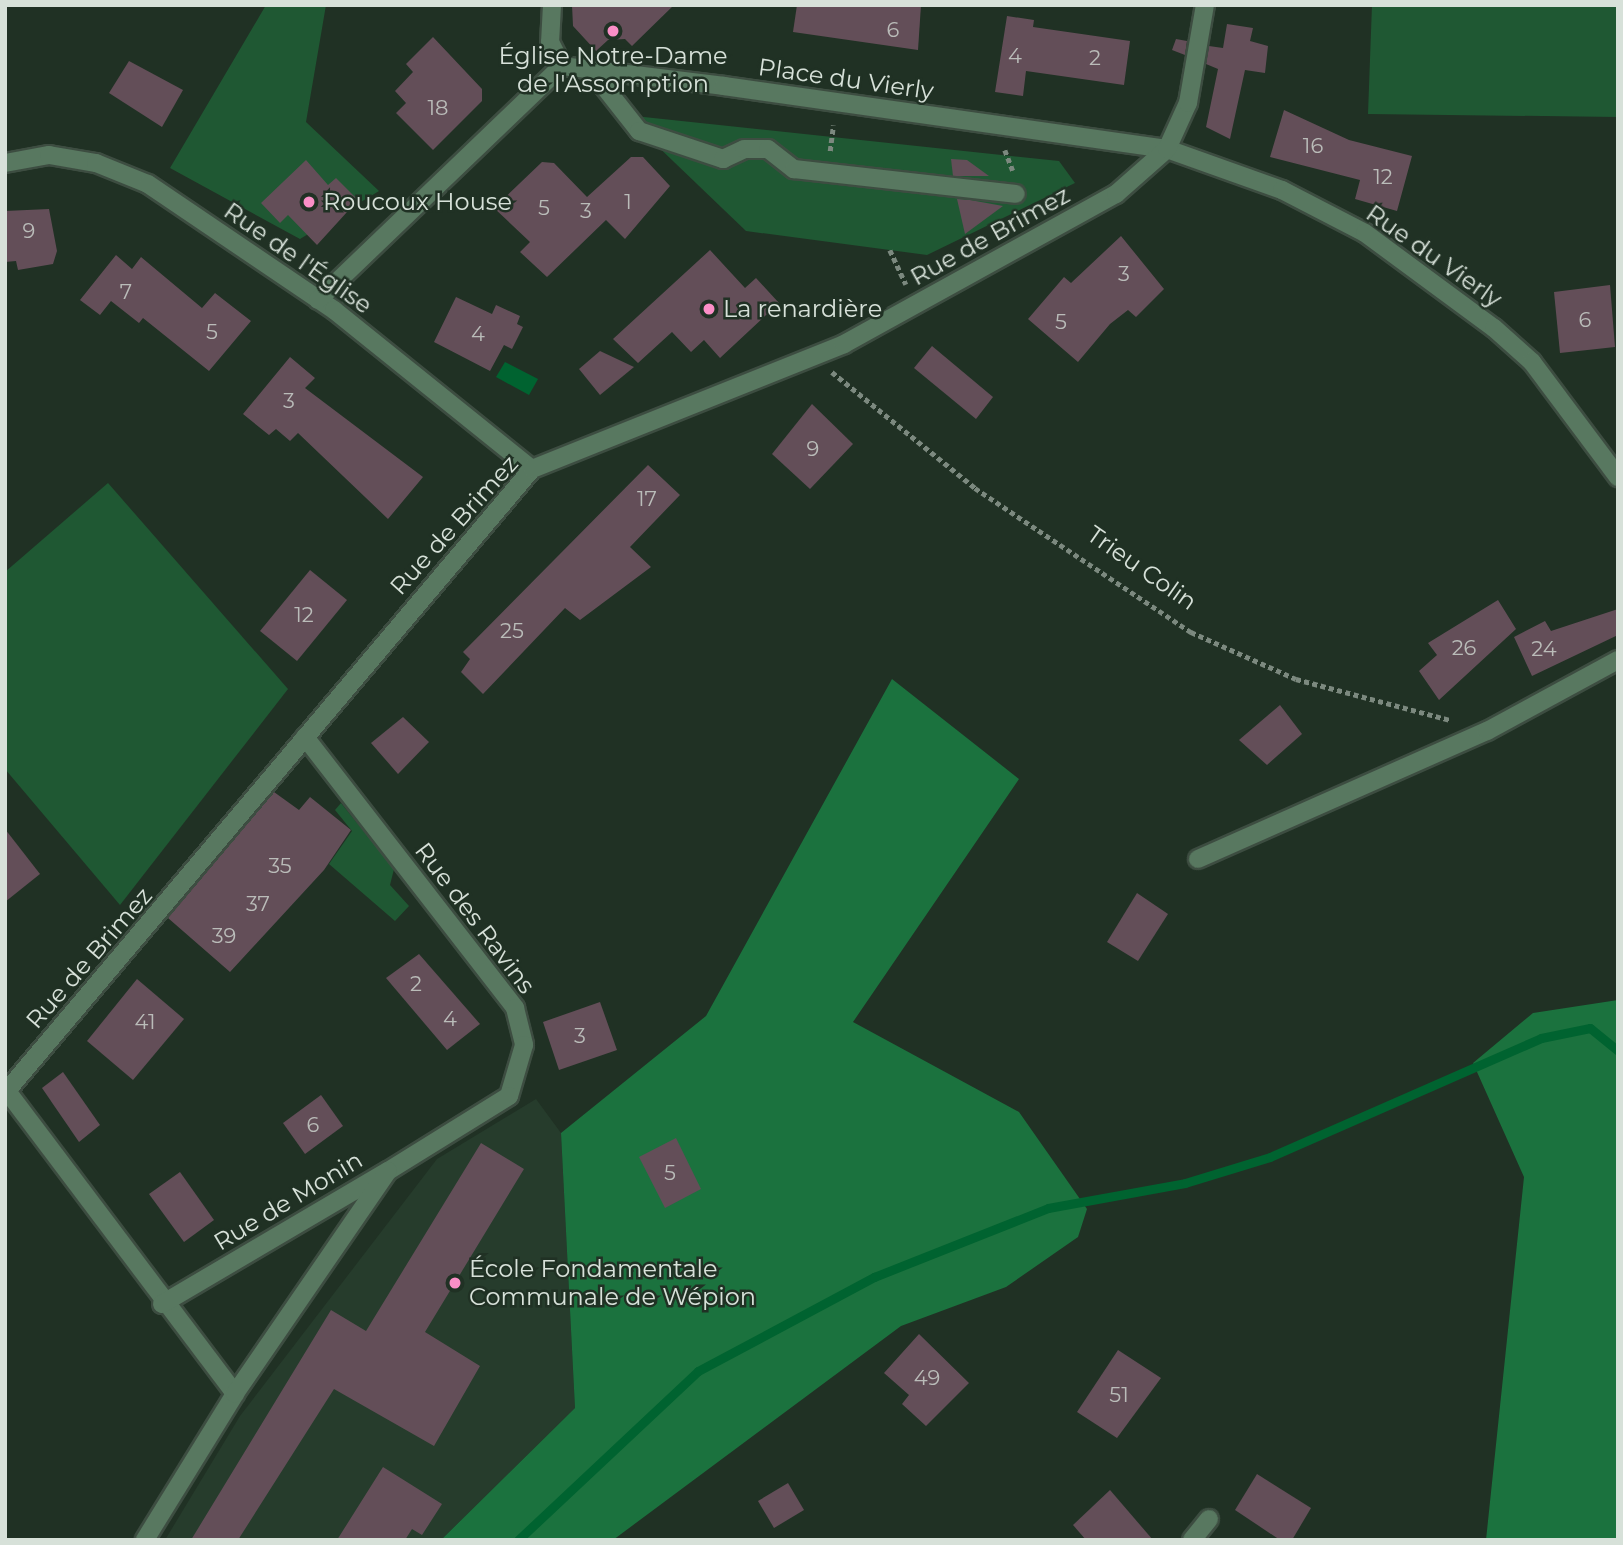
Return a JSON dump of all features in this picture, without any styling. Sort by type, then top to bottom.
[{"type":"street","points":[[318,300],[562,66],[550,43],[552,5]]},
{"type":"street","points":[[1167,149],[1188,103],[1205,5]]},
{"type":"street","name":"Place du Vierly","points":[[562,66],[1167,149]]},
{"type":"street","points":[[591,70],[639,131],[723,159],[744,149],[768,149],[794,169],[1016,194]]},
{"type":"street","name":"Rue de Brimez","points":[[6,1092],[533,469],[819,355],[1116,194],[1167,149]]},
{"type":"street","name":"Rue du Vierly","points":[[1167,149],[1282,190],[1364,233],[1433,281],[1532,362],[1618,477]]},
{"type":"street","name":"Rue de l'Église","points":[[5,163],[49,155],[96,163],[148,184],[318,300],[533,469]]},
{"type":"street","points":[[1198,859],[1487,731],[1618,660]]},
{"type":"street","name":"Rue des Ravins","points":[[306,737],[515,1008],[524,1045],[509,1096],[388,1171]]},
{"type":"street","points":[[6,1092],[162,1304],[235,1394]]},
{"type":"street","name":"Rue de Monin","points":[[162,1304],[388,1171]]},
{"type":"street","name":"Rue de Monin","points":[[145,1540],[235,1394],[388,1171]]},
{"type":"street","points":[[1192,1540],[1209,1518]]},
{"type":"path","points":[[832,139],[833,130]]},
{"type":"path","points":[[1008,156],[1011,164]]},
{"type":"path","points":[[890,250],[915,304]]},
{"type":"path","name":"Trieu Colin","points":[[819,355],[844,388],[975,488],[1191,632],[1296,679],[1487,731]]},
{"type":"shaded area","points":[[266,5],[326,5],[306,122],[379,191],[300,239],[170,168]]},
{"type":"shaded area","points":[[1372,5],[1618,5],[1618,117],[1368,114]]},
{"type":"shaded area","points":[[625,115],[1059,161],[1075,183],[927,255],[746,231]]},
{"type":"shaded area","points":[[505,362],[538,379],[529,395],[496,377]]},
{"type":"shaded area","points":[[108,483],[288,689],[120,905],[5,769],[5,572]]},
{"type":"shaded area","points":[[892,679],[1019,779],[853,1022],[1019,1112],[1087,1209],[1078,1237],[1006,1287],[901,1326],[613,1540],[441,1540],[575,1408],[561,1133],[706,1016]]},
{"type":"shaded area","points":[[341,803],[394,869],[390,885],[409,906],[395,921],[329,864],[352,831],[335,810]]},
{"type":"shaded area","points":[[1618,1000],[1618,1540],[1486,1540],[1524,1177],[1473,1063],[1533,1013]]},
{"type":"shaded area","name":"École Fondamentale Communale de Wépion","points":[[536,1099],[561,1133],[575,1408],[441,1540],[165,1540],[240,1416],[437,1159]]},
{"type":"building","name":"Église Notre-Dame de l'Assomption","points":[[572,5],[674,5],[632,46],[625,39],[608,40],[596,51],[573,26]]},
{"type":"building","points":[[797,5],[921,5],[918,50],[793,32]]},
{"type":"building","points":[[1007,16],[1034,20],[1033,27],[1130,41],[1124,85],[1026,71],[1023,96],[995,92]]},
{"type":"building","points":[[1227,24],[1253,28],[1250,41],[1268,46],[1265,73],[1245,70],[1230,139],[1206,127],[1218,69],[1206,64],[1209,46],[1223,48]]},
{"type":"building","points":[[433,37],[482,89],[482,101],[433,150],[396,113],[406,103],[395,91],[413,72],[406,64]]},
{"type":"building","points":[[1176,39],[1187,41],[1185,55],[1172,50]]},
{"type":"building","points":[[129,61],[183,90],[162,127],[109,93]]},
{"type":"building","points":[[1284,110],[1349,140],[1412,156],[1397,211],[1355,199],[1360,180],[1270,157]]},
{"type":"building","points":[[631,157],[643,157],[670,186],[625,239],[606,220],[547,277],[520,252],[530,242],[494,208],[542,162],[554,163],[587,197]]},
{"type":"building","points":[[951,159],[967,160],[989,176],[953,176]]},
{"type":"building","name":"Roucoux House","points":[[306,160],[328,185],[336,178],[358,200],[317,245],[288,215],[280,223],[261,203]]},
{"type":"building","points":[[957,199],[970,200],[1003,206],[965,234]]},
{"type":"building","points":[[49,209],[57,251],[53,264],[18,270],[16,261],[5,262],[5,211]]},
{"type":"building","points":[[1121,236],[1164,289],[1136,317],[1128,310],[1110,324],[1078,362],[1028,319],[1064,277],[1071,283]]},
{"type":"building","name":"La renardière","points":[[710,250],[745,288],[756,278],[779,303],[720,358],[704,340],[691,352],[672,332],[638,363],[613,339]]},
{"type":"building","points":[[116,255],[132,269],[141,257],[202,308],[215,293],[251,321],[209,371],[143,318],[139,323],[111,301],[100,315],[80,300]]},
{"type":"building","points":[[1610,285],[1615,347],[1560,353],[1554,292]]},
{"type":"building","points":[[456,297],[492,314],[496,305],[520,316],[517,324],[523,327],[512,349],[504,345],[490,371],[434,342]]},
{"type":"building","points":[[932,346],[993,397],[976,419],[914,368]]},
{"type":"building","points":[[600,351],[634,367],[600,395],[579,369]]},
{"type":"building","points":[[290,357],[315,378],[305,388],[423,477],[388,519],[298,433],[290,441],[276,429],[269,435],[243,414]]},
{"type":"building","points":[[812,404],[853,444],[810,489],[772,454]]},
{"type":"building","points":[[648,465],[680,495],[630,547],[651,567],[580,620],[565,608],[483,694],[461,672],[470,659],[463,652]]},
{"type":"building","points":[[310,570],[347,600],[297,661],[260,631]]},
{"type":"building","points":[[1498,600],[1516,629],[1439,700],[1419,671],[1437,655],[1428,643]]},
{"type":"building","points":[[1618,609],[1618,635],[1532,676],[1514,637],[1545,621],[1551,631]]},
{"type":"building","points":[[1280,705],[1302,734],[1267,765],[1239,740]]},
{"type":"building","points":[[403,717],[429,742],[398,774],[371,743]]},
{"type":"building","points":[[274,792],[299,810],[310,797],[351,830],[324,870],[230,972],[168,918]]},
{"type":"building","points":[[5,829],[40,874],[5,902]]},
{"type":"building","points":[[1137,893],[1168,914],[1138,961],[1107,942]]},
{"type":"building","points":[[419,954],[480,1024],[447,1050],[386,978]]},
{"type":"building","points":[[137,979],[184,1019],[133,1080],[87,1041]]},
{"type":"building","points":[[600,1002],[617,1050],[559,1070],[543,1022]]},
{"type":"building","points":[[63,1072],[100,1125],[79,1142],[42,1088]]},
{"type":"building","points":[[321,1095],[343,1126],[305,1154],[283,1123]]},
{"type":"building","points":[[676,1138],[701,1189],[665,1208],[639,1157]]},
{"type":"building","points":[[481,1143],[524,1169],[425,1332],[480,1366],[434,1446],[334,1389],[238,1540],[191,1540],[331,1310],[366,1331]]},
{"type":"building","points":[[180,1172],[214,1220],[184,1242],[149,1194]]},
{"type":"building","points":[[919,1334],[969,1383],[926,1426],[902,1404],[909,1395],[884,1373]]},
{"type":"building","points":[[1118,1350],[1161,1378],[1117,1438],[1077,1412]]},
{"type":"building","points":[[383,1467],[442,1504],[422,1535],[412,1529],[405,1540],[337,1540]]},
{"type":"building","points":[[1257,1474],[1311,1508],[1292,1540],[1280,1540],[1235,1510]]},
{"type":"building","points":[[788,1483],[804,1510],[774,1528],[758,1501]]},
{"type":"building","points":[[1110,1490],[1153,1540],[1086,1540],[1073,1525]]},
{"type":"waterway","points":[[518,1540],[698,1371],[874,1277],[1048,1208],[1185,1183],[1270,1157],[1541,1038],[1590,1028],[1618,1051]]},
{"type":"place","name":"Église Notre-Dame de l'Assomption","points":[[613,31]]},
{"type":"place","name":"Roucoux House","points":[[309,202]]},
{"type":"place","name":"La renardière","points":[[709,309]]},
{"type":"place","name":"École Fondamentale Communale de Wépion","points":[[455,1283]]}]
